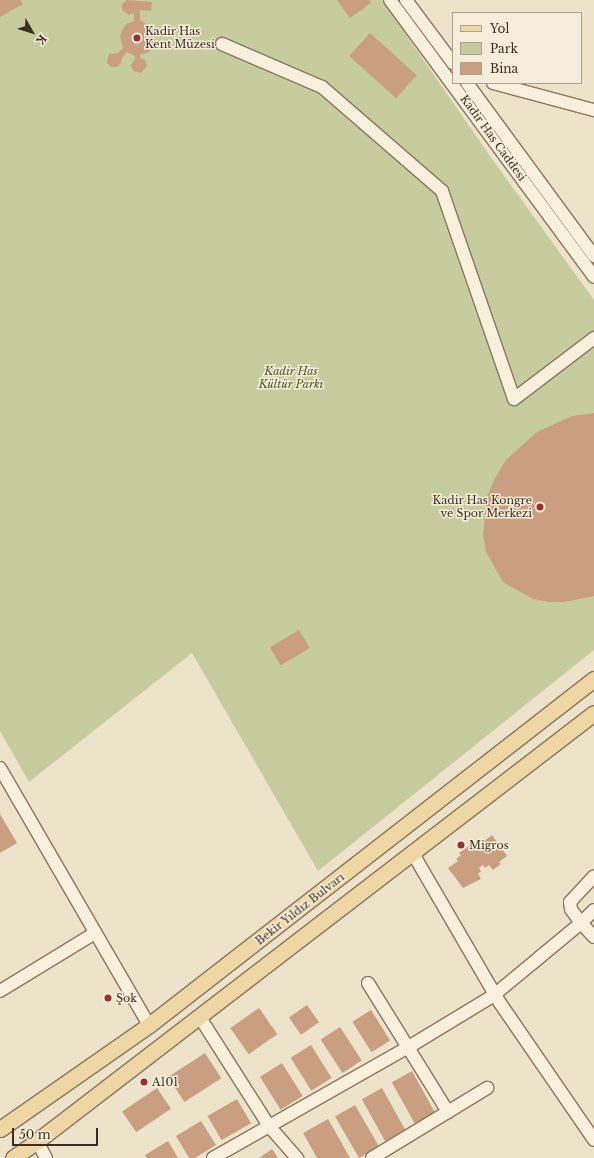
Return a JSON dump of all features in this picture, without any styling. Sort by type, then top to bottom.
[{"type":"main road","name":"Bekir Yıldız Bulvarı","points":[[0,1129],[149,1025],[594,679]]},
{"type":"main road","name":"Bekir Yıldız Bulvarı","points":[[13,1158],[37,1142],[594,713]]},
{"type":"street","name":"Kadir Has Caddesi","points":[[390,0],[594,277]]},
{"type":"street","points":[[406,0],[452,62]]},
{"type":"street","points":[[222,44],[322,87],[442,191],[514,399],[594,338]]},
{"type":"street","name":"Kadir Has Caddesi","points":[[468,84],[594,256]]},
{"type":"street","points":[[496,84],[594,110]]},
{"type":"street","points":[[0,768],[149,1025]]},
{"type":"street","points":[[412,852],[494,995],[594,1140]]},
{"type":"street","points":[[594,876],[570,902],[571,909],[594,937]]},
{"type":"street","points":[[213,1158],[407,1048],[494,995],[581,923],[594,910]]},
{"type":"street","points":[[0,991],[95,933]]},
{"type":"street","points":[[368,983],[448,1112]]},
{"type":"street","points":[[199,1016],[269,1126],[297,1158]]},
{"type":"street","points":[[372,1158],[487,1088]]},
{"type":"street","points":[[37,1142],[46,1158]]},
{"type":"green space","name":"Kadir Has Kültür Parkı","points":[[0,0],[382,0],[490,156],[594,300],[594,650],[318,871],[192,653],[29,782],[0,731]]},
{"type":"building","points":[[0,0],[20,0],[23,4],[0,17]]},
{"type":"building","name":"Kadir Has Kent Müzesi","points":[[127,0],[152,2],[151,11],[140,10],[140,20],[151,27],[155,40],[149,52],[140,55],[140,58],[145,60],[147,66],[141,73],[133,71],[131,65],[135,59],[135,56],[127,52],[117,67],[111,67],[107,63],[109,54],[118,53],[123,48],[120,36],[122,30],[126,24],[134,21],[134,13],[129,15],[122,10],[122,4]]},
{"type":"building","points":[[337,0],[369,0],[371,3],[350,18]]},
{"type":"building","points":[[370,33],[417,75],[396,98],[349,56]]},
{"type":"building","name":"Kadir Has Kongre ve Spor Merkezi","points":[[594,413],[594,596],[565,602],[549,602],[533,599],[503,582],[486,552],[483,534],[487,497],[495,478],[506,460],[537,432],[572,416]]},
{"type":"building","points":[[299,630],[310,648],[281,666],[270,648]]},
{"type":"building","points":[[0,814],[17,843],[0,853]]},
{"type":"building","points":[[492,835],[507,856],[499,862],[501,864],[493,870],[489,865],[485,868],[483,865],[479,868],[481,871],[478,874],[481,879],[463,888],[448,868],[458,861],[456,859],[461,855],[459,853],[474,842],[476,844],[480,841],[482,843]]},
{"type":"building","points":[[307,1005],[319,1022],[301,1035],[289,1018]]},
{"type":"building","points":[[259,1008],[277,1034],[249,1054],[230,1028]]},
{"type":"building","points":[[371,1010],[390,1041],[371,1052],[352,1022]]},
{"type":"building","points":[[340,1027],[362,1061],[342,1073],[321,1040]]},
{"type":"building","points":[[311,1045],[332,1078],[311,1091],[291,1058]]},
{"type":"building","points":[[205,1053],[221,1078],[184,1102],[168,1077]]},
{"type":"building","points":[[282,1063],[303,1096],[281,1110],[260,1077]]},
{"type":"building","points":[[412,1071],[435,1113],[415,1124],[392,1082]]},
{"type":"building","points":[[157,1088],[171,1109],[136,1132],[122,1111]]},
{"type":"building","points":[[382,1088],[405,1130],[385,1141],[362,1099]]},
{"type":"building","points":[[237,1099],[251,1123],[222,1140],[208,1116]]},
{"type":"building","points":[[355,1105],[379,1147],[359,1158],[335,1116]]},
{"type":"building","points":[[328,1119],[350,1158],[317,1158],[303,1133]]},
{"type":"building","points":[[201,1121],[216,1145],[195,1158],[189,1158],[176,1136]]},
{"type":"building","points":[[168,1141],[178,1158],[147,1158],[145,1155]]},
{"type":"building","points":[[272,1149],[278,1158],[259,1158]]},
{"type":"place","name":"Kadir Has Kent Müzesi","points":[[137,38]]},
{"type":"place","name":"Kadir Has Kongre ve Spor Merkezi","points":[[540,507]]},
{"type":"place","name":"Migros","points":[[461,845]]},
{"type":"place","name":"Şok","points":[[108,998]]},
{"type":"place","name":"A101","points":[[144,1082]]}]
